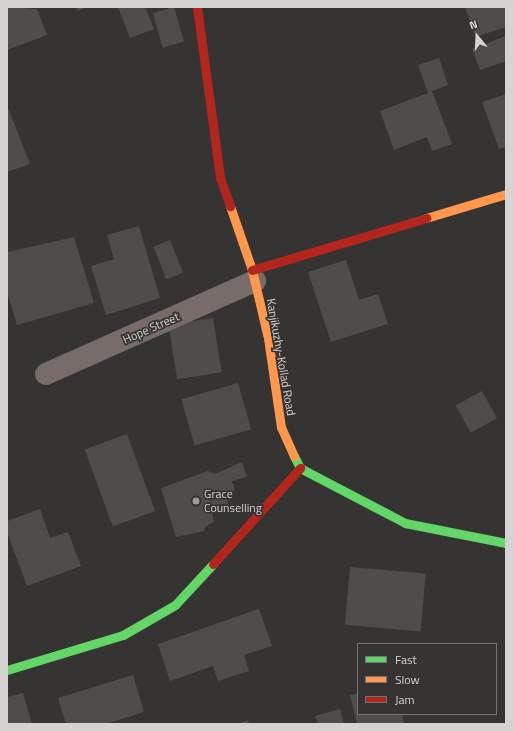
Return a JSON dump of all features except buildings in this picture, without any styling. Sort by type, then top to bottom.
[{"type":"main road","name":"Kanjikuzhy-Kollad Road","points":[[197,7],[220,178],[254,276],[268,338],[281,427],[300,468]]},
{"type":"main road","points":[[254,276],[506,194]]},
{"type":"main road","points":[[7,670],[123,635],[175,605],[300,468],[405,522],[506,543]]},
{"type":"street","name":"Hope Street","points":[[46,374],[254,276]]},
{"type":"traffic: fast","points":[[294,456],[300,468],[405,523],[506,543]]},
{"type":"traffic: fast","points":[[7,670],[123,635],[175,605],[213,564]]},
{"type":"traffic: slow","points":[[426,218],[506,194]]},
{"type":"traffic: slow","points":[[230,206],[252,270],[268,338],[281,427],[294,456]]},
{"type":"traffic: jam","points":[[197,7],[220,178],[230,206]]},
{"type":"traffic: jam","points":[[252,270],[426,218]]},
{"type":"traffic: jam","points":[[213,564],[300,468]]},
{"type":"place","name":"Grace Counselling","points":[[196,501]]}]
